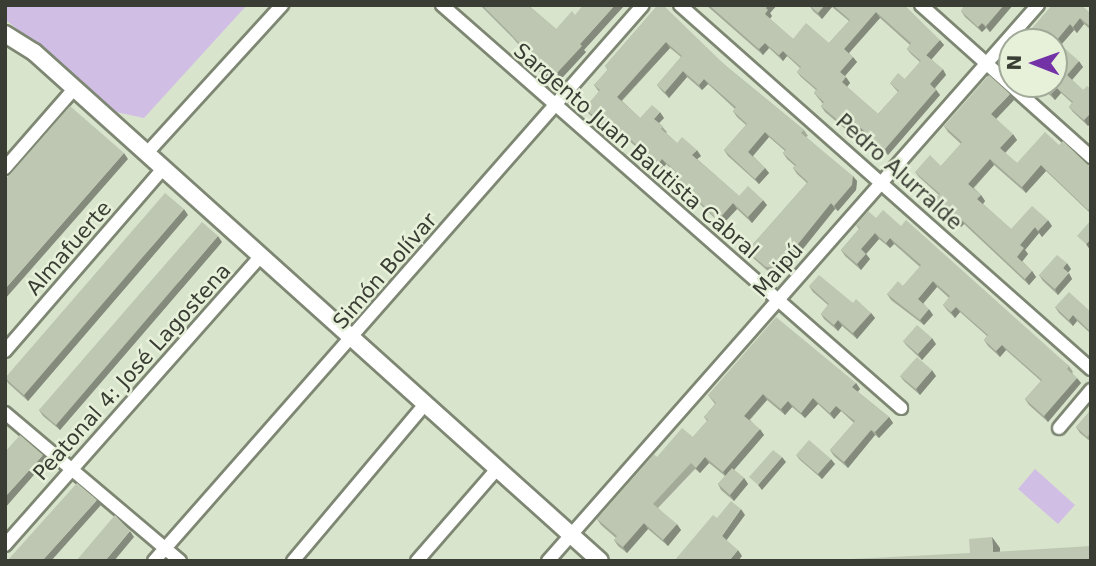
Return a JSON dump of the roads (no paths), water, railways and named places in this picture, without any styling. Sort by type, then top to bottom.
[{"type":"main road","points":[[5,34],[34,52],[162,170],[600,561]]},
{"type":"street","points":[[146,155],[282,5]]},
{"type":"street","name":"Sargento Juan Bautista Cabral","points":[[442,5],[554,107],[901,408]]},
{"type":"street","name":"Simón Bolívar","points":[[153,561],[643,5]]},
{"type":"street","name":"Pedro Alurralde","points":[[680,5],[1091,369]]},
{"type":"street","points":[[921,5],[1091,157]]},
{"type":"street","name":"Maipú","points":[[548,561],[1038,5]]},
{"type":"street","points":[[5,168],[74,89]]},
{"type":"street","name":"Almafuerte","points":[[5,351],[162,170]]},
{"type":"street","name":"Peatonal 4: José Lagostena","points":[[5,545],[260,257]]},
{"type":"street","points":[[1059,428],[1091,390]]},
{"type":"street","points":[[293,561],[425,404]]},
{"type":"street","points":[[5,413],[180,561]]},
{"type":"street","points":[[417,561],[497,469]]}]
